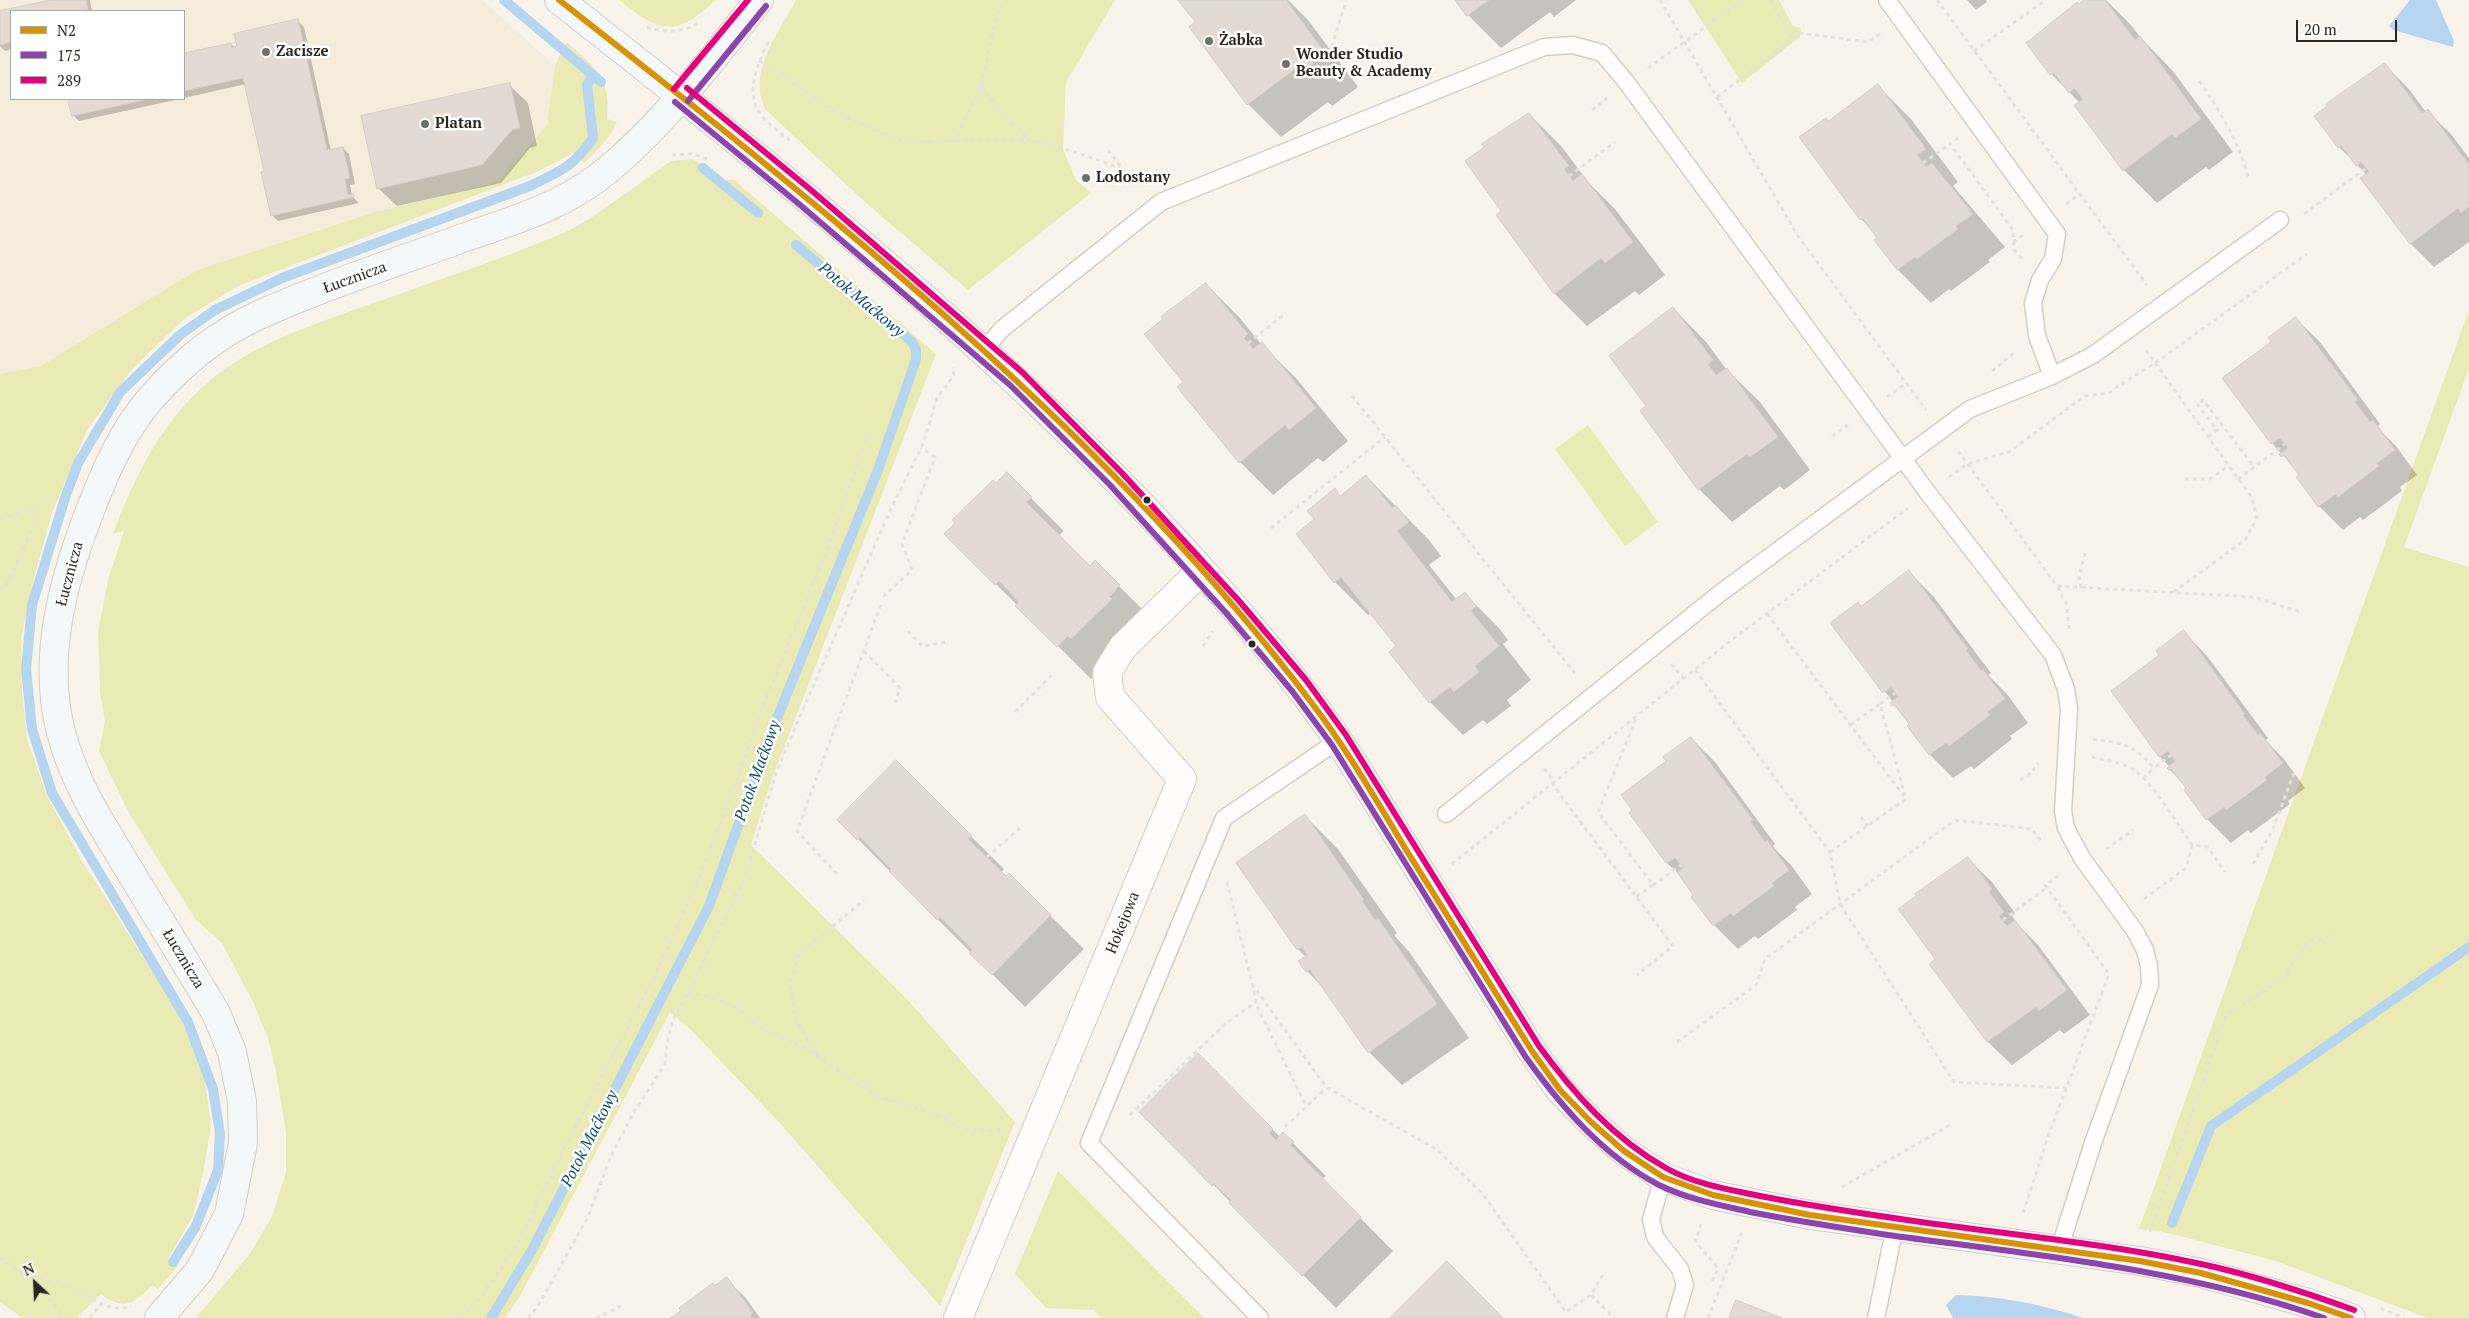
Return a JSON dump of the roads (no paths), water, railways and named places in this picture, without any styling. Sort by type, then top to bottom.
[{"type":"main road","points":[[559,0],[805,197],[984,350],[1116,479],[1254,630],[1339,740],[1532,1051],[1549,1074],[1591,1122],[1624,1151],[1664,1177],[1713,1195],[1810,1215],[1895,1227],[2062,1239],[2140,1261],[2201,1273],[2308,1302],[2350,1318]]},
{"type":"main road","name":"Łucznicza","points":[[159,1318],[200,1270],[230,1214],[243,1143],[242,1101],[232,1052],[216,1013],[81,791],[61,731],[54,691],[54,654],[62,598],[71,562],[99,487],[119,444],[150,399],[193,355],[217,338],[253,317],[296,299],[552,206],[596,179],[647,133],[759,0]]},
{"type":"street","name":"Hokejowa","points":[[958,1318],[1182,779],[1110,697],[1107,673],[1123,647],[1200,571]]},
{"type":"lane","points":[[1886,0],[2057,234],[2053,259],[2040,280],[2033,303],[2037,336],[2052,376]]},
{"type":"lane","points":[[984,350],[1002,329],[1161,202],[1544,47],[1573,45],[1602,53],[1627,83],[1902,458],[2053,655],[2066,689],[2069,709],[2063,811],[2066,828],[2082,858],[2135,930],[2145,950],[2149,966],[2150,985],[2062,1239]]},
{"type":"lane","points":[[1446,814],[1719,594],[1970,409],[2052,376],[2093,355],[2280,220]]},
{"type":"lane","points":[[1260,1318],[1089,1143],[1224,818],[1339,740]]},
{"type":"lane","points":[[1664,1177],[1651,1219],[1655,1237],[1680,1269],[1685,1285],[1675,1318]]},
{"type":"lane","points":[[1876,1318],[1895,1227]]},
{"type":"water","points":[[2410,0],[2436,0],[2454,41],[2453,47],[2393,30],[2389,26]]},
{"type":"water","points":[[1956,1295],[2020,1302],[2083,1318],[1953,1318],[1946,1305]]},
{"type":"waterway","name":"Potok Maćkowy","points":[[504,0],[601,82]]},
{"type":"waterway","points":[[173,1262],[196,1226],[218,1170],[220,1134],[213,1089],[188,1022],[52,793],[32,729],[26,669],[32,605],[65,498],[78,463],[121,391],[181,334],[215,310],[282,278],[530,186],[566,167],[579,156],[593,138],[587,84],[593,76]]},
{"type":"waterway","name":"Potok Maćkowy","points":[[703,168],[758,213]]},
{"type":"waterway","name":"Potok Maćkowy","points":[[491,1318],[532,1250],[709,906],[775,723],[878,470],[916,359],[916,349],[912,342],[796,245]]},
{"type":"waterway","points":[[2172,1223],[2211,1126],[2469,947]]},
{"type":"place","name":"Żabka","points":[[1209,41]]},
{"type":"place","name":"Zacisze","points":[[266,52]]},
{"type":"place","name":"Wonder Studio Beauty & Academy","points":[[1286,64]]},
{"type":"place","name":"Platan","points":[[425,124]]},
{"type":"place","name":"Lodostany","points":[[1086,178]]}]
